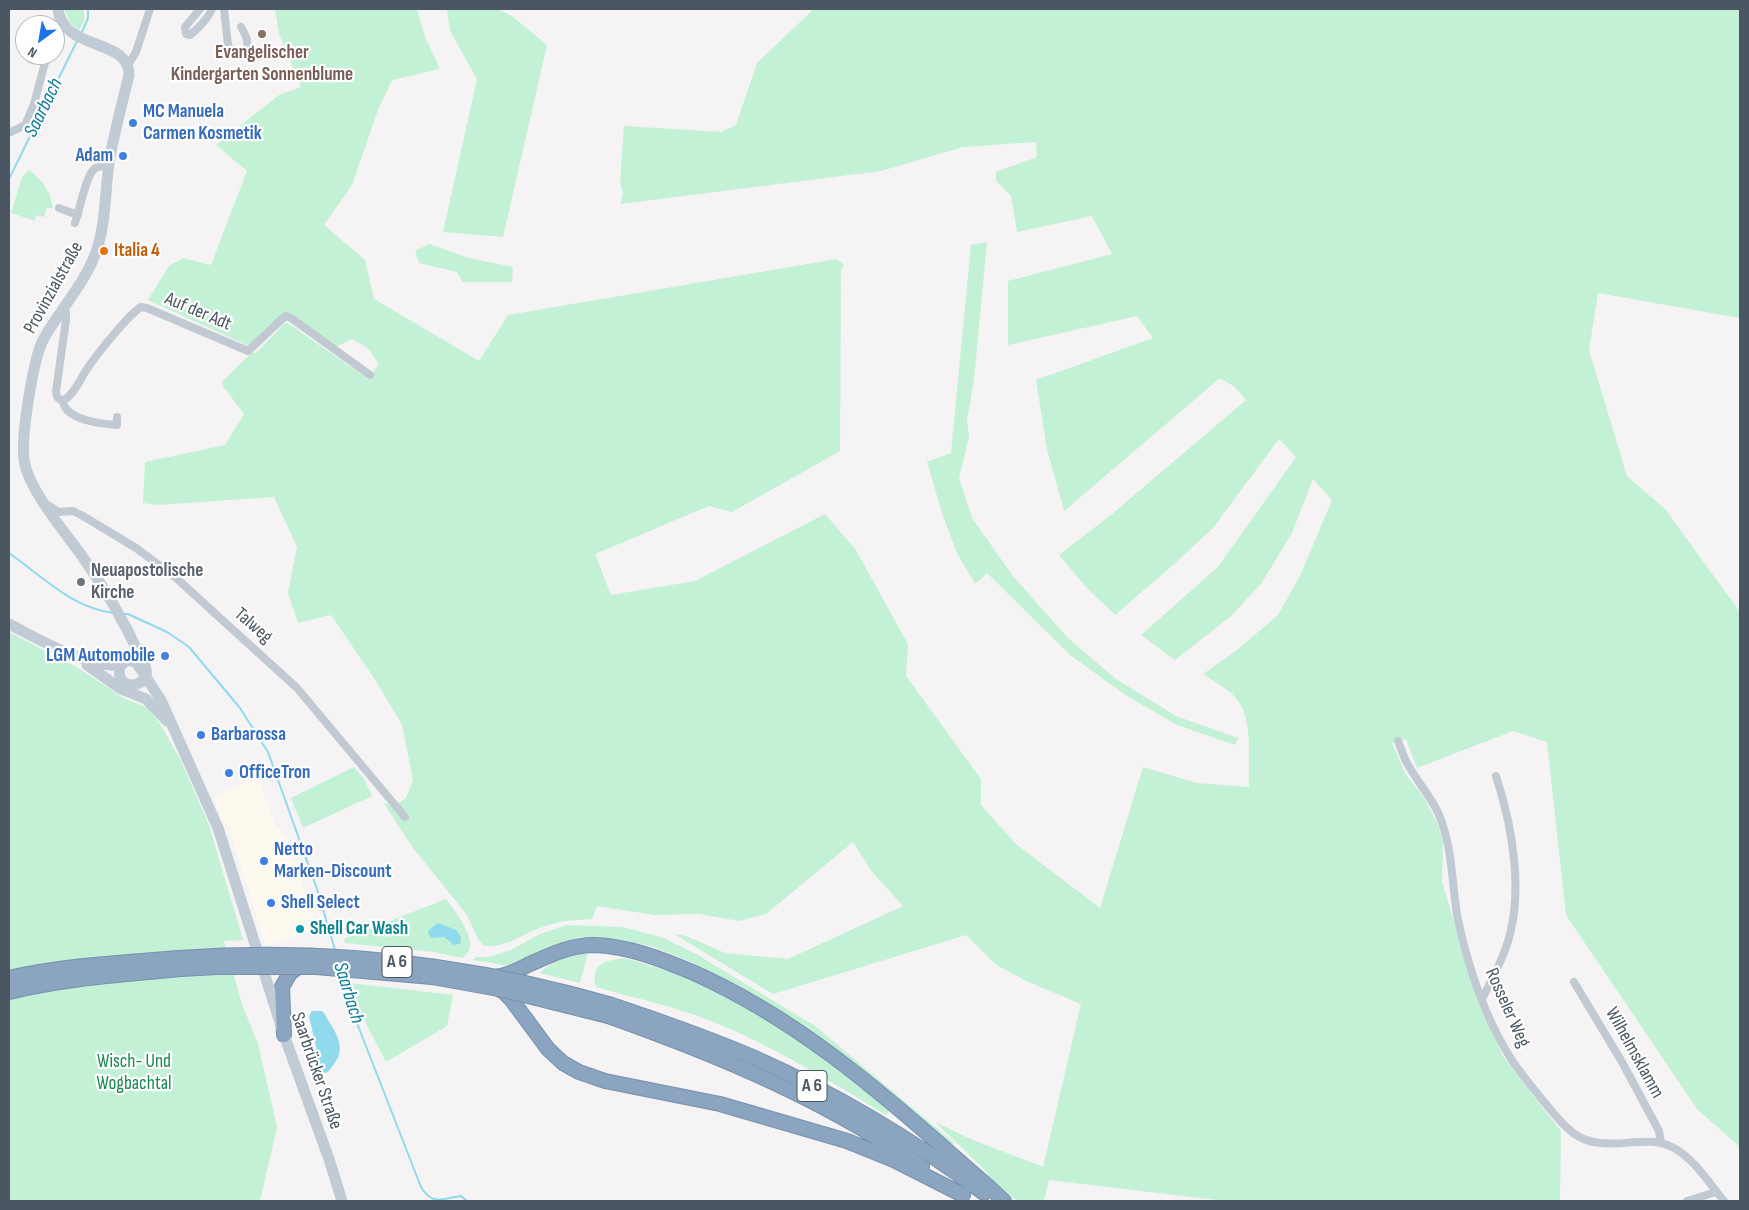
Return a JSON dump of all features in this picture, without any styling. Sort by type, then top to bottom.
[{"type":"highway","points":[[478,980],[507,974],[548,956],[575,947],[615,947],[648,955],[673,964],[733,992],[774,1014],[825,1049],[870,1084],[1004,1201]]},
{"type":"highway","name":"A 6","points":[[534,1032],[525,1008],[525,992],[529,978],[548,956]]},
{"type":"highway","name":"A 6","points":[[260,959],[316,961],[478,980],[504,992],[548,1049],[563,1063],[592,1077],[720,1104],[847,1141],[894,1160],[967,1198]]},
{"type":"highway","points":[[284,1035],[282,987],[299,961]]},
{"type":"highway","name":"A 6","points":[[9,992],[31,986],[180,964]]},
{"type":"highway","name":"A 6","points":[[9,978],[85,966],[180,964],[218,967],[316,967],[432,977],[610,1010],[710,1040],[798,1079],[850,1106],[909,1141],[994,1201]]},
{"type":"highway","name":"A 6","points":[[610,1010],[792,1091],[902,1153],[967,1198]]},
{"type":"main road","points":[[65,28],[74,35],[115,52],[128,64]]},
{"type":"main road","name":"Provinzialstraße","points":[[127,627],[111,600],[34,487],[26,468],[23,440],[42,342],[89,268],[97,250],[104,222],[109,165],[114,136],[129,74],[128,64]]},
{"type":"main road","points":[[9,624],[87,665],[122,689],[146,699],[176,734]]},
{"type":"main road","points":[[127,627],[147,672],[142,681],[132,686],[126,684],[122,667],[127,627]]},
{"type":"main road","points":[[59,649],[95,664],[122,667]]},
{"type":"main road","points":[[87,665],[122,667],[136,662],[142,681],[166,721]]},
{"type":"main road","points":[[142,681],[161,700],[209,806],[218,828],[260,959]]},
{"type":"main road","name":"Saarbrücker Straße","points":[[260,959],[284,1035],[329,1159],[342,1201]]},
{"type":"street","points":[[128,64],[136,52],[150,9]]},
{"type":"street","points":[[200,9],[186,27],[186,34],[190,35],[208,18],[212,9]]},
{"type":"street","points":[[224,9],[228,45],[234,53],[242,55],[248,48],[247,37],[241,27]]},
{"type":"street","points":[[9,133],[25,125],[40,84],[44,65]]},
{"type":"street","points":[[74,224],[93,170],[109,165]]},
{"type":"street","points":[[59,208],[78,215]]},
{"type":"street","points":[[64,307],[66,320],[56,396],[59,400],[64,401],[66,408],[83,420],[117,425],[117,417]]},
{"type":"street","name":"Auf der Adt","points":[[64,401],[71,394],[89,366],[130,317],[141,307],[248,351],[286,316],[370,375]]},
{"type":"street","name":"Talweg","points":[[46,504],[59,512],[73,512],[83,516],[136,548],[175,577],[297,688],[405,817]]},
{"type":"street","name":"Rosseler Weg","points":[[1398,740],[1409,768],[1436,808],[1442,824],[1447,841],[1458,919],[1487,1013],[1508,1056],[1547,1106],[1574,1134],[1586,1140],[1606,1144],[1661,1143],[1680,1152],[1699,1170],[1724,1201]]},
{"type":"street","points":[[1482,999],[1506,949],[1514,917],[1515,895],[1509,827],[1496,776]]},
{"type":"street","name":"Wilhelmsklamm","points":[[1574,982],[1622,1062],[1659,1132],[1661,1143]]},
{"type":"street","points":[[1686,1201],[1716,1192]]},
{"type":"shaded area","points":[[258,778],[275,825],[287,838],[317,930],[266,946],[233,841],[213,797]]},
{"type":"green space","points":[[64,9],[84,9],[84,21],[79,31],[69,21]]},
{"type":"green space","points":[[275,9],[417,9],[425,37],[440,69],[392,80],[378,110],[352,185],[324,225],[365,260],[374,299],[479,361],[508,315],[837,259],[844,265],[841,271],[840,451],[732,512],[709,506],[595,554],[611,595],[695,581],[825,514],[856,550],[908,644],[906,676],[981,779],[981,805],[1016,844],[1100,908],[1143,767],[1196,783],[1249,787],[1248,727],[1241,706],[1228,691],[1203,674],[1237,650],[1278,615],[1300,576],[1332,500],[1313,479],[1292,533],[1261,584],[1231,616],[1175,660],[1141,635],[1218,567],[1296,457],[1279,439],[1213,528],[1115,615],[1086,587],[1059,555],[1112,514],[1246,400],[1235,387],[1220,378],[1064,511],[1047,449],[1036,380],[1153,338],[1137,316],[1008,345],[1008,281],[1112,254],[1092,216],[1017,232],[1011,196],[996,181],[996,172],[1037,157],[1036,142],[963,147],[881,171],[620,204],[623,194],[620,182],[624,126],[721,132],[736,125],[757,63],[814,9],[1740,9],[1740,318],[1598,293],[1589,350],[1627,476],[1665,509],[1740,612],[1740,1147],[1697,1109],[1566,915],[1547,742],[1513,731],[1417,768],[1406,739],[1392,743],[1405,773],[1424,798],[1437,823],[1443,841],[1442,882],[1479,1004],[1503,1056],[1561,1131],[1560,1201],[1225,1201],[1049,1180],[1044,1200],[1052,1201],[1018,1201],[993,1181],[983,1168],[935,1122],[973,1140],[1043,1167],[1081,1004],[1026,981],[995,964],[966,935],[773,994],[674,934],[686,936],[725,953],[788,959],[903,906],[872,872],[853,842],[766,914],[739,921],[699,914],[654,915],[597,906],[592,919],[556,923],[499,945],[484,946],[478,939],[467,915],[413,848],[383,802],[393,807],[406,798],[413,780],[402,725],[376,681],[331,615],[298,623],[288,593],[297,547],[274,497],[157,505],[143,503],[145,462],[225,445],[244,414],[222,382],[251,353],[256,353],[286,322],[368,379],[379,364],[368,348],[352,339],[332,349],[287,312],[249,346],[148,300],[169,266],[183,258],[211,265],[247,171],[216,145],[279,95],[301,87],[279,34]]},
{"type":"green space","points":[[447,9],[497,9],[512,16],[547,45],[503,237],[443,232],[477,79],[450,31]]},
{"type":"green space","points":[[29,170],[45,186],[53,208],[47,208],[44,217],[36,215],[35,221],[11,213],[22,177]]},
{"type":"green space","points":[[987,242],[974,379],[967,421],[969,437],[959,478],[972,518],[1013,576],[1068,638],[1116,679],[1176,716],[1238,738],[1235,745],[1177,725],[1127,696],[1070,655],[987,573],[975,584],[957,553],[943,516],[927,462],[951,453],[971,245]]},
{"type":"green space","points":[[429,244],[469,258],[513,267],[512,282],[463,282],[457,272],[419,263],[415,251]]},
{"type":"green space","name":"Wisch- Und Wogbachtal","points":[[9,632],[78,668],[125,699],[148,708],[160,724],[180,759],[209,825],[243,940],[224,941],[242,1004],[258,1044],[277,1127],[260,1201],[9,1201]]},
{"type":"green space","points":[[354,767],[364,779],[372,796],[303,828],[291,798]]},
{"type":"green space","points":[[446,899],[469,936],[470,948],[463,958],[434,952],[345,943],[344,939]]},
{"type":"green space","points":[[567,925],[622,927],[661,937],[696,954],[815,1026],[954,1143],[951,1146],[812,1031],[766,1003],[691,962],[651,946],[617,940],[580,937],[545,950],[514,967],[473,960],[476,957],[488,957],[511,950],[538,935]]},
{"type":"green space","points":[[588,953],[580,983],[540,973],[550,964],[562,958]]},
{"type":"green space","points":[[625,958],[692,978],[767,1019],[833,1064],[890,1109],[886,1115],[793,1060],[720,1025],[671,1007],[596,987],[595,973],[601,965],[612,960]]},
{"type":"green space","points":[[350,983],[453,995],[447,1026],[386,1062],[362,1016]]},
{"type":"water","points":[[438,923],[456,930],[461,937],[460,944],[454,945],[444,937],[432,938],[428,931]]},
{"type":"water","points":[[312,1011],[322,1011],[324,1013],[339,1042],[339,1055],[326,1073],[319,1071],[317,1065],[318,1056],[309,1016]]},
{"type":"waterway","name":"Saarbach","points":[[82,32],[88,18],[88,9]]},
{"type":"waterway","name":"Saarbach","points":[[9,179],[77,41]]},
{"type":"waterway","name":"Saarbach","points":[[9,553],[71,598],[99,610],[114,613]]},
{"type":"waterway","name":"Saarbach","points":[[123,614],[128,614],[167,632],[189,647],[240,708],[268,752],[317,889],[335,950]]},
{"type":"waterway","name":"Saarbach","points":[[342,974],[355,1018],[421,1187],[425,1193],[434,1199],[439,1200],[461,1196],[467,1201]]},
{"type":"place","name":"Evangelischer Kindergarten Sonnenblume","points":[[262,34]]},
{"type":"place","name":"MC Manuela Carmen Kosmetik","points":[[133,123]]},
{"type":"place","name":"Adam","points":[[123,156]]},
{"type":"place","name":"Italia 4","points":[[104,251]]},
{"type":"place","name":"Neuapostolische Kirche","points":[[81,582]]},
{"type":"place","name":"LGM Automobile","points":[[165,656]]},
{"type":"place","name":"Barbarossa","points":[[201,735]]},
{"type":"place","name":"OfficeTron","points":[[229,773]]},
{"type":"place","name":"Netto Marken-Discount","points":[[264,861]]},
{"type":"place","name":"Shell Select","points":[[271,903]]},
{"type":"place","name":"Shell Car Wash","points":[[300,929]]}]
